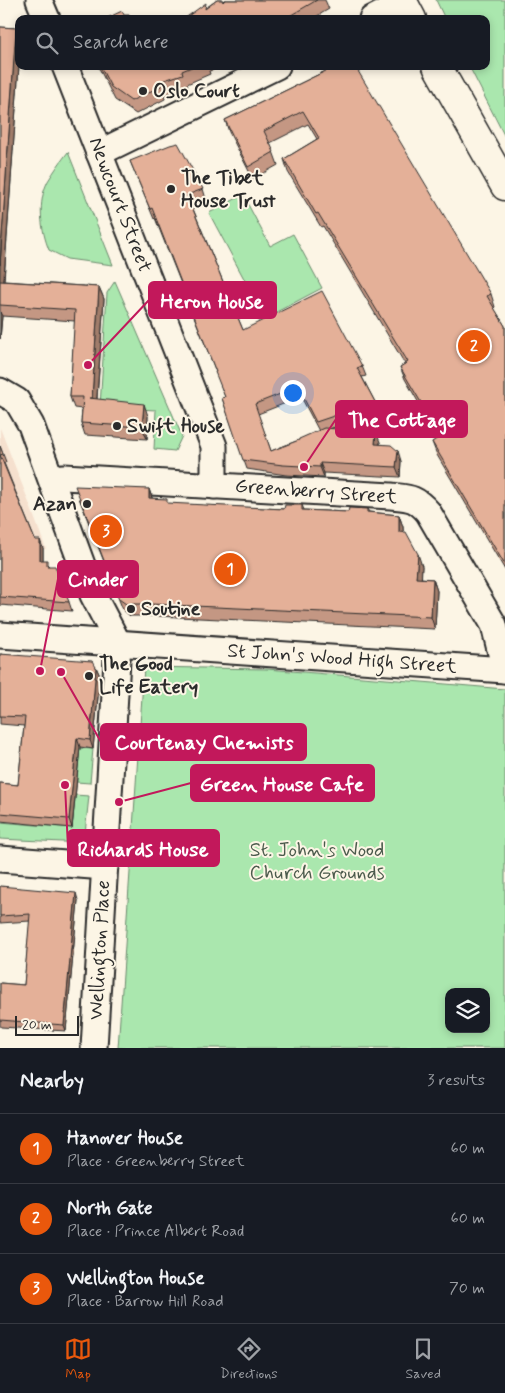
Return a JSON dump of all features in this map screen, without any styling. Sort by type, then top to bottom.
[{"type":"main road","points":[[439,70],[505,186]]},
{"type":"street","points":[[39,0],[45,15]]},
{"type":"street","points":[[383,15],[406,7]]},
{"type":"street","name":"Newcourt Street","points":[[67,70],[214,446],[204,485]]},
{"type":"street","points":[[99,153],[270,70]]},
{"type":"street","points":[[9,396],[31,425],[93,595],[118,643]]},
{"type":"street","name":"Greenberry Street","points":[[51,478],[391,496],[420,502],[428,512],[494,625],[505,670]]},
{"type":"street","name":"St John's Wood High Street","points":[[0,634],[505,670]]},
{"type":"street","name":"Wellington Place","points":[[94,1048],[118,643]]},
{"type":"street","points":[[0,859],[105,867]]},
{"type":"shaded area","points":[[0,428],[25,492],[46,549],[0,545]]},
{"type":"green space","points":[[436,0],[505,0],[505,137],[471,70],[490,70],[490,15],[443,15]]},
{"type":"green space","points":[[68,152],[113,265],[67,259],[49,250],[42,225],[42,198],[48,181]]},
{"type":"green space","points":[[243,195],[270,246],[293,234],[322,288],[265,318],[209,213]]},
{"type":"green space","points":[[115,281],[182,436],[175,451],[154,449],[156,410],[100,407],[107,293]]},
{"type":"green space","name":"St. John's Wood Church Grounds","points":[[144,667],[267,669],[505,689],[505,1048],[118,1048]]},
{"type":"green space","points":[[80,748],[93,749],[90,783],[76,782]]},
{"type":"green space","points":[[75,795],[89,796],[84,843],[0,839],[0,822],[72,828]]},
{"type":"building","points":[[217,0],[222,0],[223,2],[225,0],[317,0],[291,15],[190,15],[206,3],[205,9]]},
{"type":"building","points":[[122,11],[124,15],[114,15]]},
{"type":"building","points":[[0,27],[15,28],[15,43],[0,265]]},
{"type":"building","points":[[102,70],[184,70],[182,71],[183,74],[158,82],[161,86],[131,101],[111,87]]},
{"type":"building","points":[[328,70],[357,70],[491,294],[487,296],[505,326],[505,565],[432,442],[441,436],[400,367],[408,362],[284,159],[319,138],[303,111],[264,131],[274,152],[248,167],[225,120]]},
{"type":"building","points":[[178,143],[203,189],[187,195],[243,330],[322,291],[362,366],[357,368],[375,402],[316,422],[298,387],[255,404],[271,451],[324,428],[376,432],[375,444],[391,445],[398,451],[396,467],[320,463],[320,467],[243,460],[222,398],[225,397],[216,372],[152,208],[150,209],[130,161]]},
{"type":"building","points":[[0,281],[99,287],[92,398],[89,398],[144,404],[142,427],[81,423],[83,397],[70,397],[75,310],[0,305]]},
{"type":"building","points":[[0,455],[35,540],[40,540],[40,560],[47,560],[47,566],[55,566],[69,602],[0,597]]},
{"type":"building","points":[[75,486],[149,489],[149,498],[167,499],[167,503],[284,509],[285,505],[302,505],[302,510],[348,512],[349,508],[367,509],[367,512],[399,515],[399,532],[406,532],[418,554],[416,578],[433,579],[431,617],[126,604],[119,599]]},
{"type":"building","points":[[0,654],[92,661],[96,667],[90,740],[77,738],[69,819],[0,813],[0,783],[18,785],[25,717],[0,716]]},
{"type":"building","points":[[0,886],[76,893],[64,1025],[0,1020],[0,983],[24,985],[30,914],[0,916]]},
{"type":"place","name":"Oslo Court","points":[[143,91]]},
{"type":"place","name":"The Tibet House Trust","points":[[171,189]]},
{"type":"place","name":"North Gate","points":[[474,346]]},
{"type":"place","name":"Heron House","points":[[88,365]]},
{"type":"place","name":"Swift House","points":[[117,426]]},
{"type":"place","name":"The Cottage","points":[[304,467]]},
{"type":"place","name":"Azan","points":[[87,504]]},
{"type":"place","name":"Wellington House","points":[[106,531]]},
{"type":"place","name":"Hanover House","points":[[230,569]]},
{"type":"place","name":"Soutine","points":[[131,609]]},
{"type":"place","name":"Cinder","points":[[40,671]]},
{"type":"place","name":"Courtenay Chemists","points":[[61,672]]},
{"type":"place","name":"The Good Life Eatery","points":[[89,676]]},
{"type":"place","name":"Richards House","points":[[65,785]]},
{"type":"place","name":"Green House Cafe","points":[[119,802]]}]
